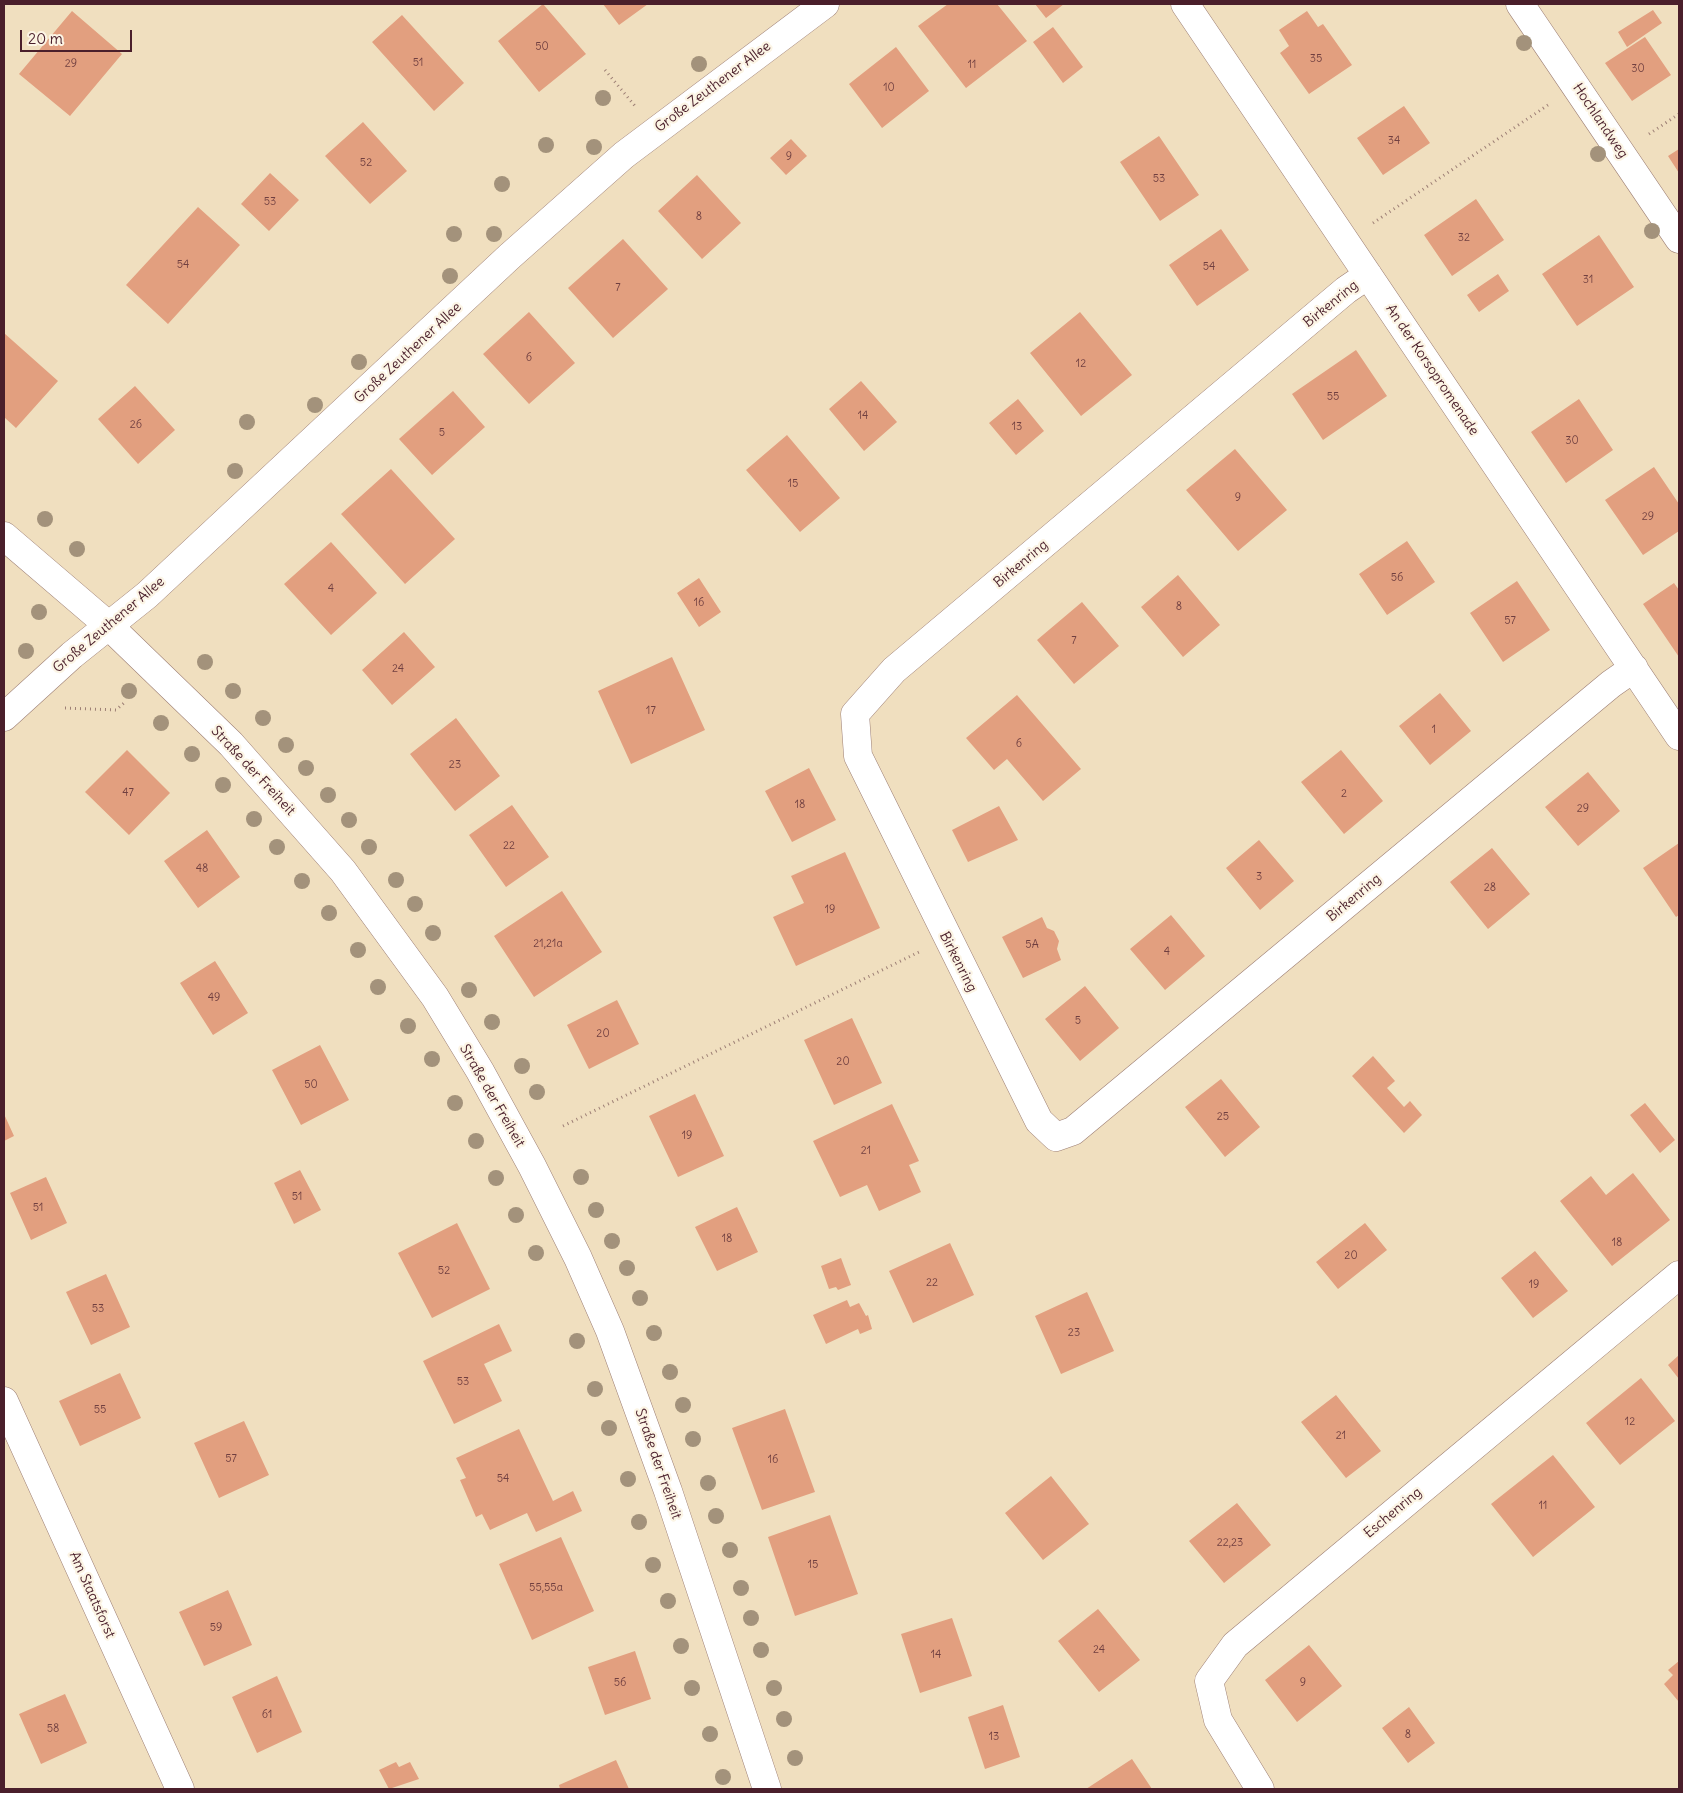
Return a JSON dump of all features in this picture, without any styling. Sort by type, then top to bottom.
[{"type":"street","name":"Große Zeuthener Allee","points":[[4,716],[108,625],[147,595],[510,256],[624,155],[825,4]]},
{"type":"street","name":"An der Korsopromenade","points":[[1185,4],[1679,736]]},
{"type":"street","name":"Hochlandweg","points":[[1520,4],[1679,239]]},
{"type":"street","name":"Birkenring","points":[[1368,275],[1338,296],[894,670],[855,714],[858,756],[946,939],[1039,1121],[1056,1137],[1073,1131],[1604,690],[1634,668]]},
{"type":"street","name":"Straße der Freiheit","points":[[4,536],[108,625],[231,744],[343,871],[435,997],[501,1109],[574,1250],[623,1362],[767,1789]]},
{"type":"street","name":"Eschenring","points":[[1260,1789],[1218,1720],[1209,1681],[1235,1645],[1679,1276]]},
{"type":"street","name":"Am Staatsforst","points":[[4,1401],[180,1789]]},
{"type":"path","points":[[605,70],[655,131]]},
{"type":"path","points":[[1346,241],[1576,86]]},
{"type":"path","points":[[35,689],[52,707],[116,710],[124,703]]},
{"type":"path","points":[[562,1126],[946,939]]},
{"type":"building","points":[[543,4],[586,54],[539,92],[498,41]]},
{"type":"building","points":[[603,4],[648,4],[619,25]]},
{"type":"building","points":[[948,4],[997,4],[1027,41],[966,88],[918,26]]},
{"type":"building","points":[[1035,4],[1064,4],[1046,18]]},
{"type":"building","points":[[1653,10],[1662,23],[1627,47],[1618,32]]},
{"type":"building","points":[[72,11],[122,54],[70,116],[19,74]]},
{"type":"building","points":[[1307,11],[1318,27],[1323,24],[1352,65],[1309,94],[1280,53],[1289,46],[1279,30]]},
{"type":"building","points":[[402,15],[464,83],[434,111],[372,42]]},
{"type":"building","points":[[1053,27],[1083,67],[1063,83],[1033,42]]},
{"type":"building","points":[[1645,37],[1671,75],[1632,101],[1605,63]]},
{"type":"building","points":[[896,47],[929,91],[882,128],[849,84]]},
{"type":"building","points":[[1404,106],[1430,143],[1383,175],[1357,138]]},
{"type":"building","points":[[363,122],[407,171],[370,204],[325,156]]},
{"type":"building","points":[[1159,136],[1199,195],[1160,221],[1120,162]]},
{"type":"building","points":[[791,139],[807,156],[786,175],[770,158]]},
{"type":"building","points":[[1679,149],[1679,173],[1668,156]]},
{"type":"building","points":[[270,173],[299,200],[269,231],[241,204]]},
{"type":"building","points":[[697,175],[741,223],[702,259],[658,211]]},
{"type":"building","points":[[1476,199],[1504,240],[1452,276],[1424,235]]},
{"type":"building","points":[[198,207],[240,245],[168,324],[126,285]]},
{"type":"building","points":[[1221,229],[1249,270],[1197,306],[1169,265]]},
{"type":"building","points":[[1599,235],[1634,287],[1577,326],[1542,274]]},
{"type":"building","points":[[623,239],[668,289],[613,338],[568,288]]},
{"type":"building","points":[[1498,274],[1509,291],[1479,312],[1467,295]]},
{"type":"building","points":[[529,312],[575,363],[529,404],[483,354]]},
{"type":"building","points":[[1080,312],[1132,375],[1081,416],[1030,353]]},
{"type":"building","points":[[4,333],[58,381],[16,428],[4,417]]},
{"type":"building","points":[[1356,350],[1387,396],[1323,440],[1292,394]]},
{"type":"building","points":[[861,381],[897,422],[864,451],[829,409]]},
{"type":"building","points":[[135,386],[175,430],[138,464],[98,419]]},
{"type":"building","points":[[453,391],[485,427],[432,475],[399,439]]},
{"type":"building","points":[[1018,399],[1044,431],[1016,455],[989,423]]},
{"type":"building","points":[[1579,399],[1613,450],[1566,483],[1531,432]]},
{"type":"building","points":[[787,435],[840,498],[800,532],[746,470]]},
{"type":"building","points":[[1235,449],[1287,510],[1238,551],[1186,490]]},
{"type":"building","points":[[1654,467],[1679,504],[1679,531],[1643,555],[1605,500]]},
{"type":"building","points":[[391,469],[455,539],[405,584],[341,514]]},
{"type":"building","points":[[1407,541],[1435,582],[1387,615],[1359,574]]},
{"type":"building","points":[[331,542],[377,593],[331,635],[284,584]]},
{"type":"building","points":[[1178,575],[1220,625],[1183,657],[1141,607]]},
{"type":"building","points":[[699,578],[721,612],[699,627],[677,593]]},
{"type":"building","points":[[1517,581],[1550,630],[1503,662],[1470,613]]},
{"type":"building","points":[[1674,583],[1679,590],[1679,657],[1643,604]]},
{"type":"building","points":[[1082,602],[1119,646],[1074,684],[1037,640]]},
{"type":"building","points":[[404,632],[435,667],[392,705],[362,670]]},
{"type":"building","points":[[672,657],[705,730],[631,764],[598,691]]},
{"type":"building","points":[[1440,693],[1471,731],[1430,765],[1399,726]]},
{"type":"building","points":[[1017,695],[1081,769],[1043,801],[1007,759],[994,770],[966,738]]},
{"type":"building","points":[[456,718],[500,776],[455,811],[410,754]]},
{"type":"building","points":[[127,750],[170,793],[129,835],[85,792]]},
{"type":"building","points":[[1341,750],[1383,801],[1344,834],[1301,782]]},
{"type":"building","points":[[809,768],[836,820],[792,842],[765,791]]},
{"type":"building","points":[[1588,772],[1620,811],[1578,846],[1545,807]]},
{"type":"building","points":[[512,805],[549,857],[506,887],[469,835]]},
{"type":"building","points":[[999,806],[1018,840],[968,862],[952,830]]},
{"type":"building","points":[[207,830],[240,877],[198,908],[164,861]]},
{"type":"building","points":[[1259,840],[1294,881],[1260,910],[1226,868]]},
{"type":"building","points":[[1679,843],[1679,915],[1676,917],[1643,868]]},
{"type":"building","points":[[1492,848],[1530,894],[1488,929],[1450,882]]},
{"type":"building","points":[[845,852],[880,928],[796,966],[773,917],[804,903],[791,876]]},
{"type":"building","points":[[562,891],[602,952],[534,997],[494,936]]},
{"type":"building","points":[[1171,915],[1205,956],[1165,990],[1130,949]]},
{"type":"building","points":[[1042,917],[1047,928],[1054,931],[1059,941],[1057,949],[1061,960],[1023,978],[1002,937]]},
{"type":"building","points":[[215,961],[248,1013],[213,1035],[180,983]]},
{"type":"building","points":[[1085,986],[1119,1028],[1080,1061],[1045,1019]]},
{"type":"building","points":[[617,1000],[639,1044],[589,1069],[567,1025]]},
{"type":"building","points":[[852,1018],[882,1083],[834,1105],[804,1040]]},
{"type":"building","points":[[320,1045],[349,1100],[301,1125],[272,1070]]},
{"type":"building","points":[[1373,1056],[1395,1081],[1387,1088],[1404,1107],[1410,1101],[1422,1115],[1404,1133],[1352,1076]]},
{"type":"building","points":[[1221,1079],[1260,1127],[1225,1157],[1185,1107]]},
{"type":"building","points":[[695,1094],[724,1156],[678,1177],[649,1116]]},
{"type":"building","points":[[1645,1103],[1675,1140],[1660,1153],[1630,1115]]},
{"type":"building","points":[[892,1104],[919,1161],[909,1165],[921,1192],[879,1211],[867,1185],[840,1197],[813,1141]]},
{"type":"building","points":[[4,1114],[14,1136],[4,1141]]},
{"type":"building","points":[[300,1170],[321,1210],[294,1224],[274,1183]]},
{"type":"building","points":[[1633,1173],[1670,1220],[1612,1266],[1560,1201],[1591,1176],[1606,1195]]},
{"type":"building","points":[[46,1177],[67,1223],[31,1240],[10,1193]]},
{"type":"building","points":[[737,1207],[758,1252],[717,1271],[695,1227]]},
{"type":"building","points":[[457,1223],[490,1289],[432,1318],[398,1253]]},
{"type":"building","points":[[1365,1223],[1387,1250],[1338,1289],[1316,1262]]},
{"type":"building","points":[[950,1243],[974,1295],[913,1323],[889,1271]]},
{"type":"building","points":[[1535,1251],[1568,1291],[1533,1318],[1501,1278]]},
{"type":"building","points":[[841,1258],[851,1285],[838,1290],[836,1287],[829,1289],[821,1266]]},
{"type":"building","points":[[106,1274],[130,1327],[91,1345],[66,1292]]},
{"type":"building","points":[[1087,1292],[1114,1351],[1061,1374],[1035,1316]]},
{"type":"building","points":[[847,1300],[850,1307],[859,1303],[866,1316],[868,1315],[872,1329],[860,1334],[858,1329],[826,1344],[813,1315]]},
{"type":"building","points":[[499,1324],[512,1351],[484,1364],[502,1401],[454,1424],[423,1361]]},
{"type":"building","points":[[1679,1355],[1679,1379],[1668,1365]]},
{"type":"building","points":[[120,1373],[141,1418],[80,1446],[59,1401]]},
{"type":"building","points":[[1641,1378],[1675,1421],[1620,1465],[1586,1423]]},
{"type":"building","points":[[1336,1395],[1381,1451],[1346,1478],[1301,1422]]},
{"type":"building","points":[[785,1409],[815,1492],[762,1510],[732,1428]]},
{"type":"building","points":[[244,1421],[269,1475],[219,1498],[194,1443]]},
{"type":"building","points":[[519,1429],[553,1501],[573,1491],[582,1511],[536,1532],[527,1513],[490,1530],[482,1514],[476,1517],[460,1480],[466,1478],[456,1458]]},
{"type":"building","points":[[1553,1455],[1595,1507],[1533,1557],[1491,1504]]},
{"type":"building","points":[[1051,1476],[1089,1524],[1043,1560],[1005,1513]]},
{"type":"building","points":[[1237,1503],[1271,1545],[1224,1583],[1189,1541]]},
{"type":"building","points":[[830,1515],[858,1594],[795,1616],[768,1537]]},
{"type":"building","points":[[561,1537],[594,1611],[532,1640],[499,1564]]},
{"type":"building","points":[[228,1590],[252,1645],[204,1666],[179,1612]]},
{"type":"building","points":[[1098,1609],[1140,1660],[1099,1692],[1058,1641]]},
{"type":"building","points":[[952,1618],[972,1676],[920,1693],[901,1634]]},
{"type":"building","points":[[1309,1645],[1342,1686],[1297,1722],[1265,1680]]},
{"type":"building","points":[[635,1651],[651,1699],[605,1715],[588,1667]]},
{"type":"building","points":[[1679,1661],[1679,1702],[1664,1684],[1673,1675],[1668,1670]]},
{"type":"building","points":[[277,1676],[302,1732],[257,1753],[232,1697]]},
{"type":"building","points":[[65,1694],[87,1743],[41,1764],[19,1714]]},
{"type":"building","points":[[1003,1705],[1020,1757],[985,1769],[968,1717]]},
{"type":"building","points":[[1409,1707],[1435,1743],[1408,1763],[1382,1728]]},
{"type":"building","points":[[1132,1759],[1152,1789],[1086,1789]]},
{"type":"building","points":[[616,1760],[629,1789],[560,1789],[559,1785]]},
{"type":"building","points":[[396,1762],[399,1767],[410,1762],[419,1779],[389,1789],[379,1770]]}]
